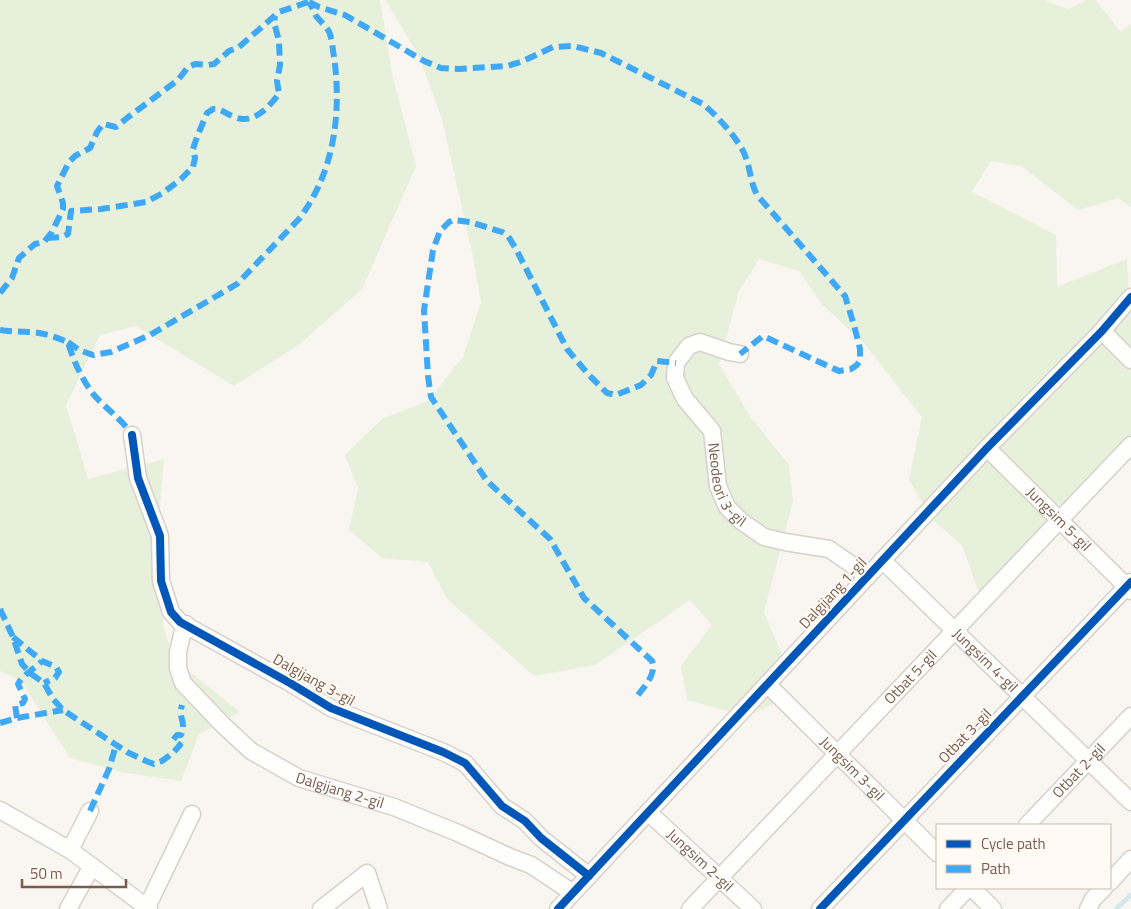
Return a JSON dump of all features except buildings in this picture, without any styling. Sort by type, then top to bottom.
[{"type":"street","name":"Dalgijang 1-gil","points":[[558,909],[987,448],[1102,331],[1131,297]]},
{"type":"street","points":[[1102,331],[1131,360]]},
{"type":"street","name":"Neodeori 3-gil","points":[[740,354],[700,342],[689,346],[676,362],[675,378],[686,399],[712,431],[718,486],[727,507],[741,521],[764,537],[829,549],[868,576]]},
{"type":"street","name":"Dalgijang 3-gil","points":[[132,435],[138,478],[160,536],[161,581],[171,612],[180,622],[331,708],[443,752],[465,763],[502,806],[525,821],[542,838],[589,876]]},
{"type":"street","name":"Otbat 5-gil","points":[[690,909],[1131,445]]},
{"type":"street","name":"Jungsim 5-gil","points":[[987,448],[1130,587]]},
{"type":"street","name":"Jungsim 4-gil","points":[[882,560],[1131,802]]},
{"type":"street","name":"Otbat 3-gil","points":[[820,909],[1022,696],[1130,587]]},
{"type":"street","name":"Dalgijang 2-gil","points":[[186,624],[178,652],[178,668],[183,683],[223,726],[251,751],[299,778],[394,807],[531,865],[573,893]]},
{"type":"street","name":"Jungsim 3-gil","points":[[767,684],[936,852]]},
{"type":"street","name":"Otbat 2-gil","points":[[1028,824],[1131,716]]},
{"type":"street","points":[[0,810],[70,850],[148,908],[192,814]]},
{"type":"street","points":[[70,850],[90,811]]},
{"type":"street","name":"Jungsim 2-gil","points":[[648,812],[753,909]]},
{"type":"street","points":[[1111,881],[1131,859]]},
{"type":"street","points":[[68,909],[92,866]]},
{"type":"street","points":[[321,909],[367,873],[379,909]]},
{"type":"street","points":[[948,909],[967,889]]},
{"type":"street","points":[[973,889],[993,909]]},
{"type":"street","points":[[1088,909],[1093,899],[1103,889]]},
{"type":"green space","points":[[0,0],[380,0],[392,74],[416,166],[362,289],[300,344],[234,386],[136,326],[100,335],[66,405],[88,479],[164,459],[155,558],[164,629],[175,660],[240,712],[199,734],[181,781],[121,772],[70,758],[21,681],[0,671]]},
{"type":"green space","points":[[386,0],[1044,0],[1068,9],[1087,0],[1096,0],[1121,32],[1131,24],[1131,207],[1118,198],[1078,210],[1021,166],[991,161],[972,192],[1056,235],[1057,287],[1127,259],[1131,321],[1131,443],[982,601],[962,545],[933,520],[909,480],[922,417],[866,346],[822,304],[799,271],[759,259],[739,291],[719,364],[751,418],[789,465],[793,501],[764,612],[786,664],[776,703],[746,716],[687,700],[681,666],[712,625],[690,600],[595,665],[534,676],[447,599],[428,562],[382,558],[349,530],[358,488],[345,455],[382,419],[428,401],[463,357],[481,302],[473,257],[442,119],[419,57]]},
{"type":"waterway","points":[[1116,909],[1131,895]]},
{"type":"marked path","points":[[0,293],[12,278],[19,258],[35,244],[44,242],[52,232],[63,209],[63,203],[57,186],[69,162],[75,156],[90,148],[103,124],[116,127],[178,80],[188,67],[195,64],[214,64],[229,51],[239,47],[279,12],[314,0]]},
{"type":"marked path","points":[[309,2],[345,15],[424,61],[441,68],[458,69],[507,66],[521,62],[553,47],[573,46],[601,53],[703,104],[739,144],[746,158],[757,195],[845,296],[860,349],[860,360],[851,369],[839,371],[763,336],[740,354]]},
{"type":"marked path","points":[[68,342],[79,350],[93,355],[111,352],[150,335],[237,284],[299,219],[311,201],[328,162],[336,121],[336,78],[330,34],[316,16],[309,2]]},
{"type":"marked path","points":[[47,238],[62,237],[68,234],[71,211],[101,209],[146,202],[163,193],[193,167],[195,158],[193,149],[197,137],[207,113],[213,109],[221,110],[239,119],[252,117],[264,110],[279,94],[277,81],[280,65],[279,41],[274,22],[275,16]]},
{"type":"marked path","points":[[638,695],[652,675],[652,661],[584,598],[550,539],[487,481],[431,397],[424,310],[433,250],[440,231],[453,220],[470,222],[502,232],[508,236],[567,349],[607,393],[616,395],[641,385],[651,375],[657,361],[676,363]]},
{"type":"marked path","points":[[0,330],[38,333],[68,342],[78,370],[90,389],[124,424],[132,435]]},
{"type":"marked path","points":[[0,609],[13,637],[22,664],[30,673],[44,683],[53,699],[63,710],[127,752],[154,764],[173,753],[180,745],[173,740],[177,735],[181,735],[183,731],[182,705]]},
{"type":"marked path","points":[[13,637],[42,661],[56,667],[59,672],[55,678],[44,683]]},
{"type":"marked path","points":[[17,718],[15,705],[23,703],[25,699],[18,684],[42,661]]},
{"type":"marked path","points":[[0,723],[63,710]]},
{"type":"marked path","points":[[90,811],[109,769],[116,745]]},
{"type":"cycle path","points":[[558,909],[987,448],[1102,331],[1131,297]]},
{"type":"cycle path","points":[[132,435],[138,478],[160,536],[161,581],[171,612],[180,622],[331,708],[443,752],[465,763],[502,806],[525,821],[541,838],[589,876]]},
{"type":"cycle path","points":[[820,909],[1131,582]]}]
